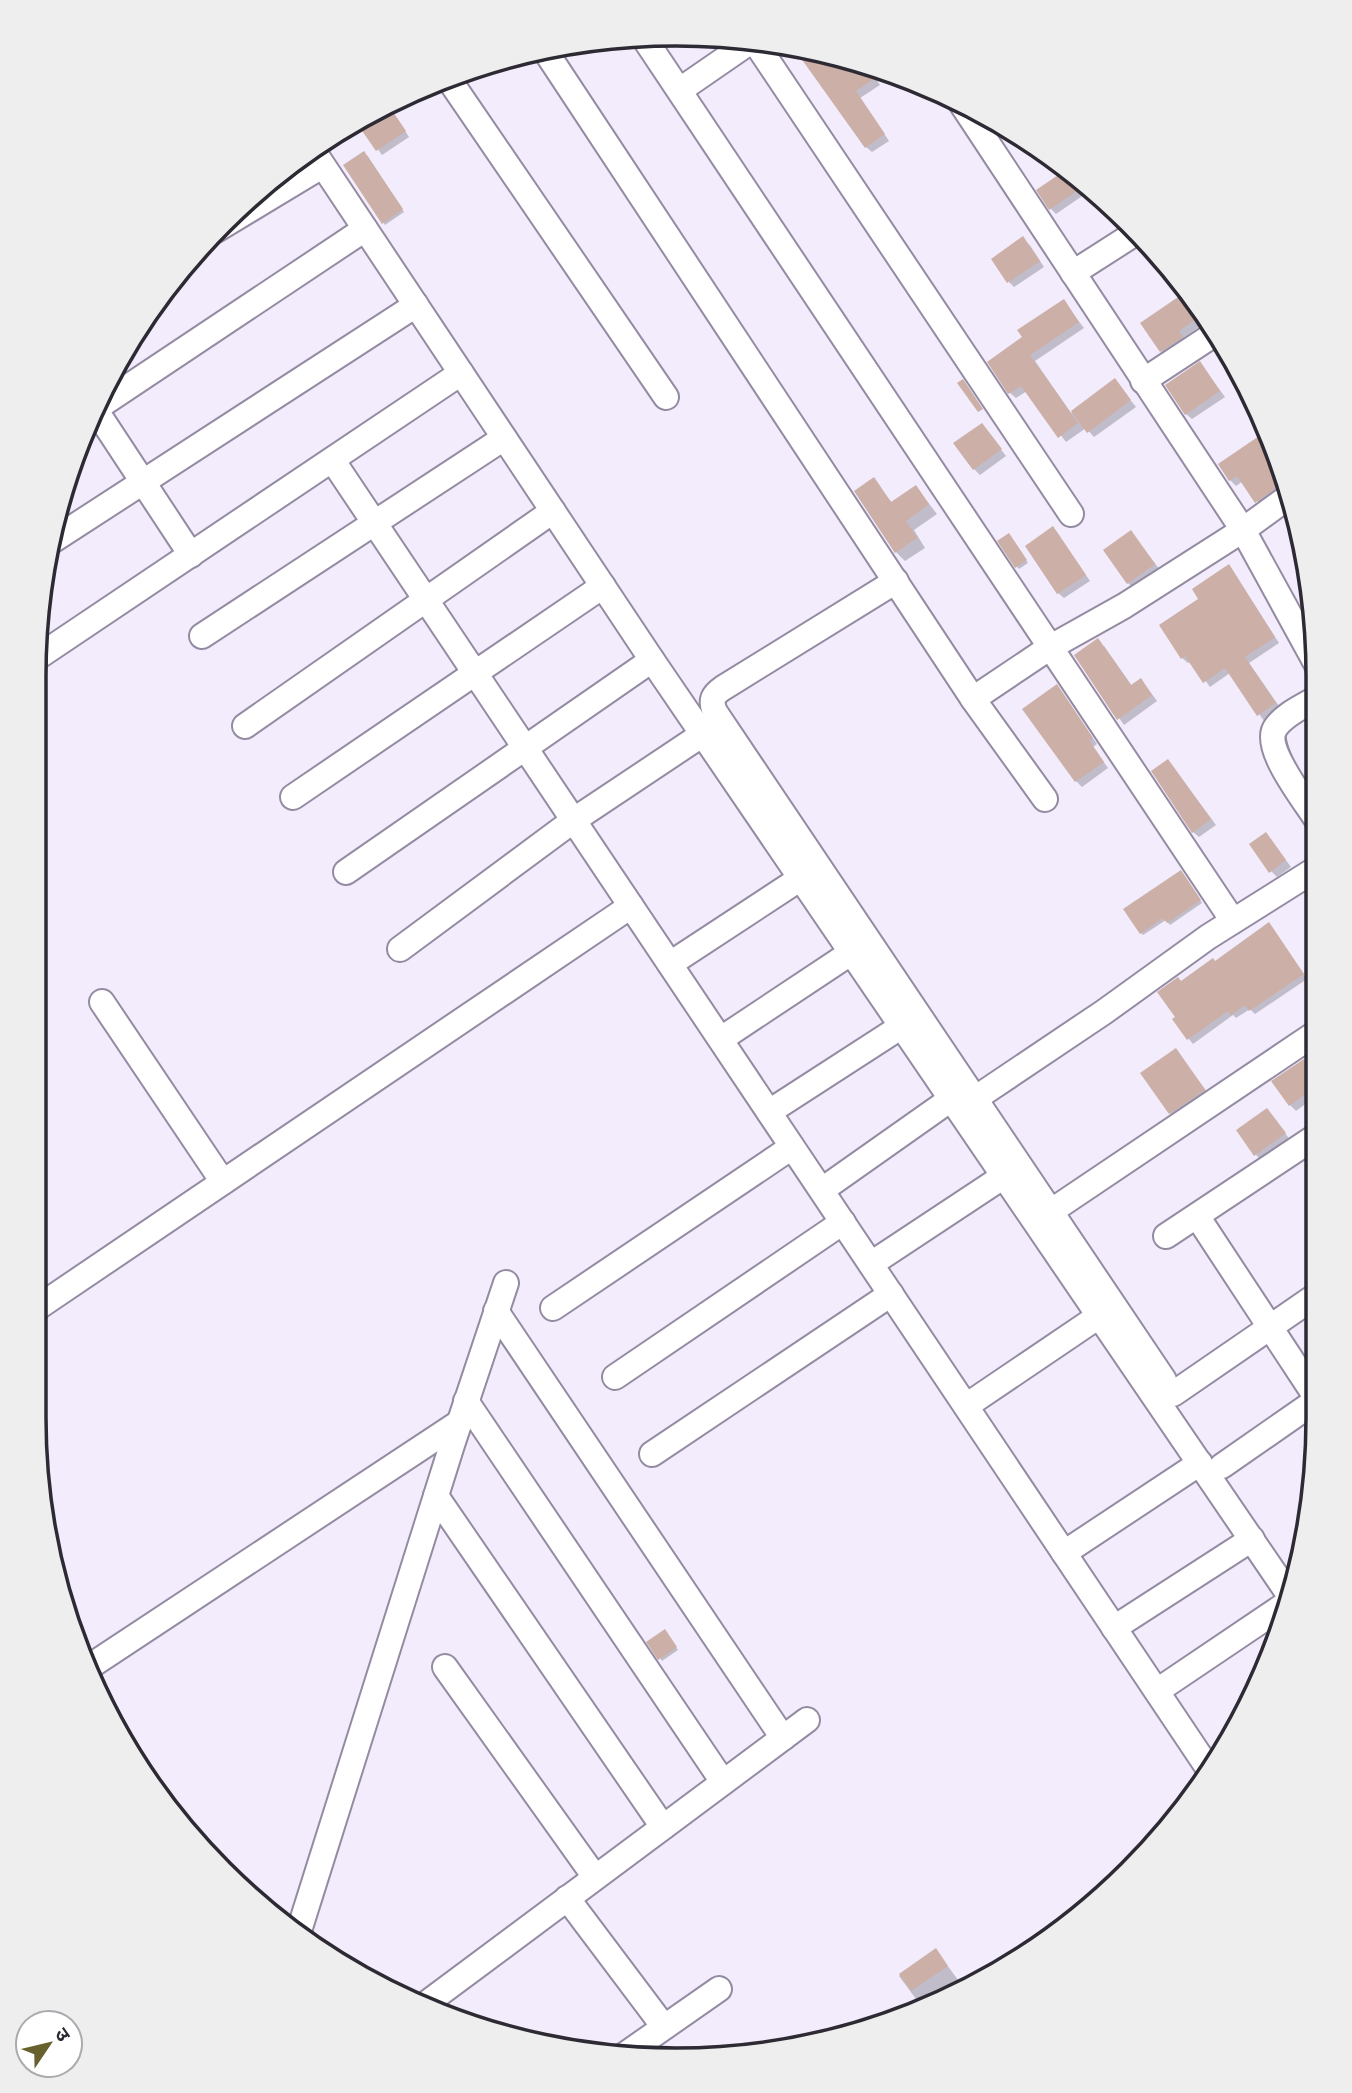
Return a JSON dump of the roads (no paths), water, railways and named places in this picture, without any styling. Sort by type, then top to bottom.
[{"type":"street","points":[[650,47],[1233,921]]},
{"type":"street","points":[[680,90],[739,49]]},
{"type":"street","points":[[763,52],[1071,514]]},
{"type":"street","points":[[550,59],[972,699],[1045,799]]},
{"type":"street","points":[[454,86],[666,397]]},
{"type":"street","points":[[972,120],[1143,381],[1303,618]]},
{"type":"street","points":[[317,158],[652,660],[902,1026],[1050,1212],[1173,1394],[1252,1539],[1284,1585]]},
{"type":"street","points":[[110,399],[365,229]]},
{"type":"street","points":[[1073,273],[1129,237]]},
{"type":"street","points":[[62,534],[416,305]]},
{"type":"street","points":[[1143,381],[1207,338]]},
{"type":"street","points":[[46,652],[461,373]]},
{"type":"street","points":[[101,418],[191,555]]},
{"type":"street","points":[[201,636],[504,438]]},
{"type":"street","points":[[333,461],[1204,1761]]},
{"type":"street","points":[[972,699],[1049,648],[1124,606],[1282,502]]},
{"type":"street","points":[[244,726],[553,511]]},
{"type":"street","points":[[896,581],[723,688],[714,695],[712,704],[715,712],[962,1099],[1004,1176],[1099,1316],[1288,1565]]},
{"type":"street","points":[[293,797],[603,586]]},
{"type":"street","points":[[346,872],[652,660]]},
{"type":"street","points":[[1307,704],[1282,720],[1274,728],[1271,740],[1277,756],[1307,804]]},
{"type":"street","points":[[400,949],[574,820],[702,734]]},
{"type":"street","points":[[822,1190],[962,1099],[1104,1012],[1233,921],[1307,875]]},
{"type":"street","points":[[670,964],[801,878]]},
{"type":"street","points":[[45,1303],[631,906]]},
{"type":"street","points":[[721,1039],[852,952]]},
{"type":"street","points":[[102,1002],[223,1182]]},
{"type":"street","points":[[769,1112],[902,1026]]},
{"type":"street","points":[[1050,1212],[1307,1038]]},
{"type":"street","points":[[1166,1236],[1307,1142]]},
{"type":"street","points":[[553,1308],[792,1147]]},
{"type":"street","points":[[871,1264],[1004,1176]]},
{"type":"street","points":[[1197,1216],[1307,1384]]},
{"type":"street","points":[[615,1377],[843,1222]]},
{"type":"street","points":[[301,1924],[506,1283]]},
{"type":"street","points":[[652,1454],[891,1294]]},
{"type":"street","points":[[1173,1394],[1307,1302]]},
{"type":"street","points":[[496,1311],[783,1738]]},
{"type":"street","points":[[966,1406],[1099,1316]]},
{"type":"street","points":[[1064,1553],[1307,1406]]},
{"type":"street","points":[[95,1663],[463,1411]]},
{"type":"street","points":[[463,1411],[723,1782]]},
{"type":"street","points":[[436,1496],[663,1827]]},
{"type":"street","points":[[1114,1628],[1252,1539]]},
{"type":"street","points":[[1157,1691],[1276,1611]]},
{"type":"street","points":[[445,1667],[595,1877]]},
{"type":"street","points":[[433,1999],[807,1720]]},
{"type":"street","points":[[567,1898],[664,2027]]},
{"type":"street","points":[[638,2046],[719,1989]]}]
